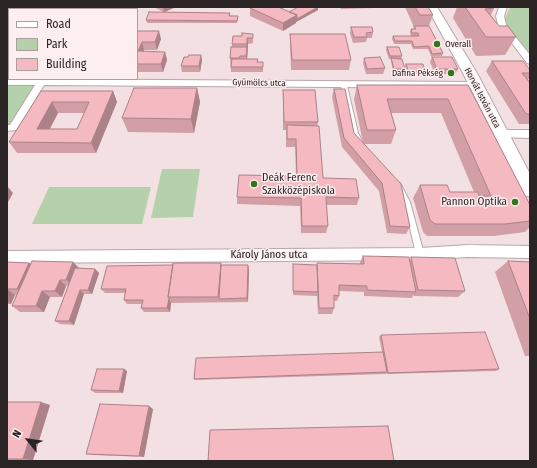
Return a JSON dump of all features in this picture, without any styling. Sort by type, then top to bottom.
[{"type":"main road","name":"Horvát István utca","points":[[432,7],[476,85],[530,190]]},
{"type":"street","points":[[503,7],[500,16],[502,25],[530,61]]},
{"type":"street","name":"Gyümölcs utca","points":[[7,82],[280,83],[344,86],[359,83],[476,85]]},
{"type":"street","points":[[7,128],[13,128],[41,82]]},
{"type":"street","points":[[502,134],[530,134]]},
{"type":"street","name":"Károly János utca","points":[[7,257],[420,254],[468,251],[530,252]]},
{"type":"lane","points":[[344,86],[355,133],[364,148]]},
{"type":"lane","points":[[394,180],[399,186],[407,202],[420,254]]},
{"type":"green space","points":[[510,7],[530,7],[530,56],[503,23]]},
{"type":"green space","points":[[7,82],[41,82],[13,128],[7,128]]},
{"type":"green space","points":[[162,169],[200,169],[193,217],[151,218]]},
{"type":"green space","points":[[49,187],[151,187],[142,224],[32,224]]},
{"type":"building","points":[[9,7],[27,7],[26,8],[8,8]]},
{"type":"building","points":[[64,7],[81,7],[80,8]]},
{"type":"building","points":[[278,7],[297,15],[283,23],[250,8]]},
{"type":"building","points":[[298,7],[318,7],[297,19],[297,15],[289,12]]},
{"type":"building","points":[[415,7],[428,7],[433,15],[420,15]]},
{"type":"building","points":[[465,7],[493,7],[494,8],[485,9],[499,26],[508,26],[516,37],[486,37]]},
{"type":"building","points":[[8,8],[7,25],[7,9]]},
{"type":"building","points":[[149,12],[230,13],[229,16],[238,16],[237,21],[146,20]]},
{"type":"building","points":[[414,26],[429,26],[443,53],[432,54],[429,46],[414,47],[412,41],[395,41],[393,36],[419,36],[418,33],[412,33],[411,29],[416,29]]},
{"type":"building","points":[[351,27],[372,27],[373,32],[366,33],[367,37],[354,37]]},
{"type":"building","points":[[138,31],[159,31],[155,42],[142,42],[138,51]]},
{"type":"building","points":[[242,33],[253,34],[253,38],[247,38],[247,44],[232,44],[233,36],[242,36]]},
{"type":"building","points":[[290,34],[345,34],[351,60],[292,60]]},
{"type":"building","points":[[231,47],[247,47],[246,56],[230,58]]},
{"type":"building","points":[[387,47],[399,47],[402,56],[390,56]]},
{"type":"building","points":[[7,50],[8,50],[8,63]]},
{"type":"building","points":[[138,51],[165,52],[161,64],[138,64]]},
{"type":"building","points":[[189,55],[201,55],[199,66],[181,66],[184,57],[188,57]]},
{"type":"building","points":[[380,57],[385,68],[367,69],[364,58]]},
{"type":"building","points":[[432,57],[452,57],[458,69],[437,69]]},
{"type":"building","points":[[391,58],[402,59],[405,69],[394,69]]},
{"type":"building","points":[[232,59],[258,59],[257,62],[263,62],[263,67],[231,67]]},
{"type":"building","points":[[492,61],[523,61],[530,70],[530,73],[522,73],[530,83],[530,114],[526,114]]},
{"type":"building","points":[[406,64],[423,64],[425,71],[408,71]]},
{"type":"building","points":[[357,85],[468,85],[530,205],[530,221],[505,224],[435,224],[430,220],[420,185],[447,185],[450,192],[478,192],[479,196],[491,196],[448,99],[387,99],[396,130],[367,130]]},
{"type":"building","points":[[134,88],[197,88],[191,119],[122,118]]},
{"type":"building","points":[[334,89],[345,89],[354,133],[401,184],[410,227],[390,226],[382,183],[344,138]]},
{"type":"building","points":[[283,90],[315,90],[318,122],[284,122]]},
{"type":"building","points":[[41,91],[113,91],[91,143],[9,142]],"holes":[[[52,102],[89,102],[77,129],[37,129]]]},
{"type":"building","name":"Deák Ferenc Szakközépiskola","points":[[287,125],[319,126],[323,178],[356,179],[359,198],[326,197],[328,226],[302,226],[301,198],[237,197],[239,175],[297,176],[296,139],[287,139]]},
{"type":"building","points":[[363,256],[409,257],[416,292],[367,290],[367,286],[339,285],[339,296],[334,295],[334,308],[319,308],[317,263],[364,264]]},
{"type":"building","points":[[411,257],[455,258],[465,291],[418,290]]},
{"type":"building","points":[[32,261],[73,262],[66,280],[60,280],[55,291],[42,291],[36,306],[12,306]]},
{"type":"building","points":[[508,261],[530,262],[530,319]]},
{"type":"building","points":[[7,262],[29,263],[17,289],[7,289]]},
{"type":"building","points":[[173,263],[221,263],[218,297],[168,297]]},
{"type":"building","points":[[293,264],[317,265],[318,292],[293,291]]},
{"type":"building","points":[[173,265],[167,308],[141,308],[143,300],[124,300],[126,289],[101,289],[107,266]]},
{"type":"building","points":[[221,265],[248,265],[247,298],[219,299]]},
{"type":"building","points":[[75,268],[95,269],[88,290],[80,290],[69,321],[55,321]]},
{"type":"building","points":[[485,332],[499,369],[388,373],[381,335]]},
{"type":"building","points":[[383,352],[387,372],[194,379],[196,358]]},
{"type":"building","points":[[97,369],[124,369],[119,391],[91,390]]},
{"type":"building","points":[[7,402],[41,402],[23,459],[7,459]]},
{"type":"building","points":[[100,404],[149,406],[139,456],[86,454]]},
{"type":"building","points":[[388,426],[394,461],[208,461],[210,430]]},
{"type":"place","name":"Overall","points":[[437,44]]},
{"type":"place","name":"Dafina Pékség","points":[[451,73]]},
{"type":"place","name":"Deák Ferenc Szakközépiskola","points":[[254,184]]},
{"type":"place","name":"Pannon Optika","points":[[515,202]]}]
